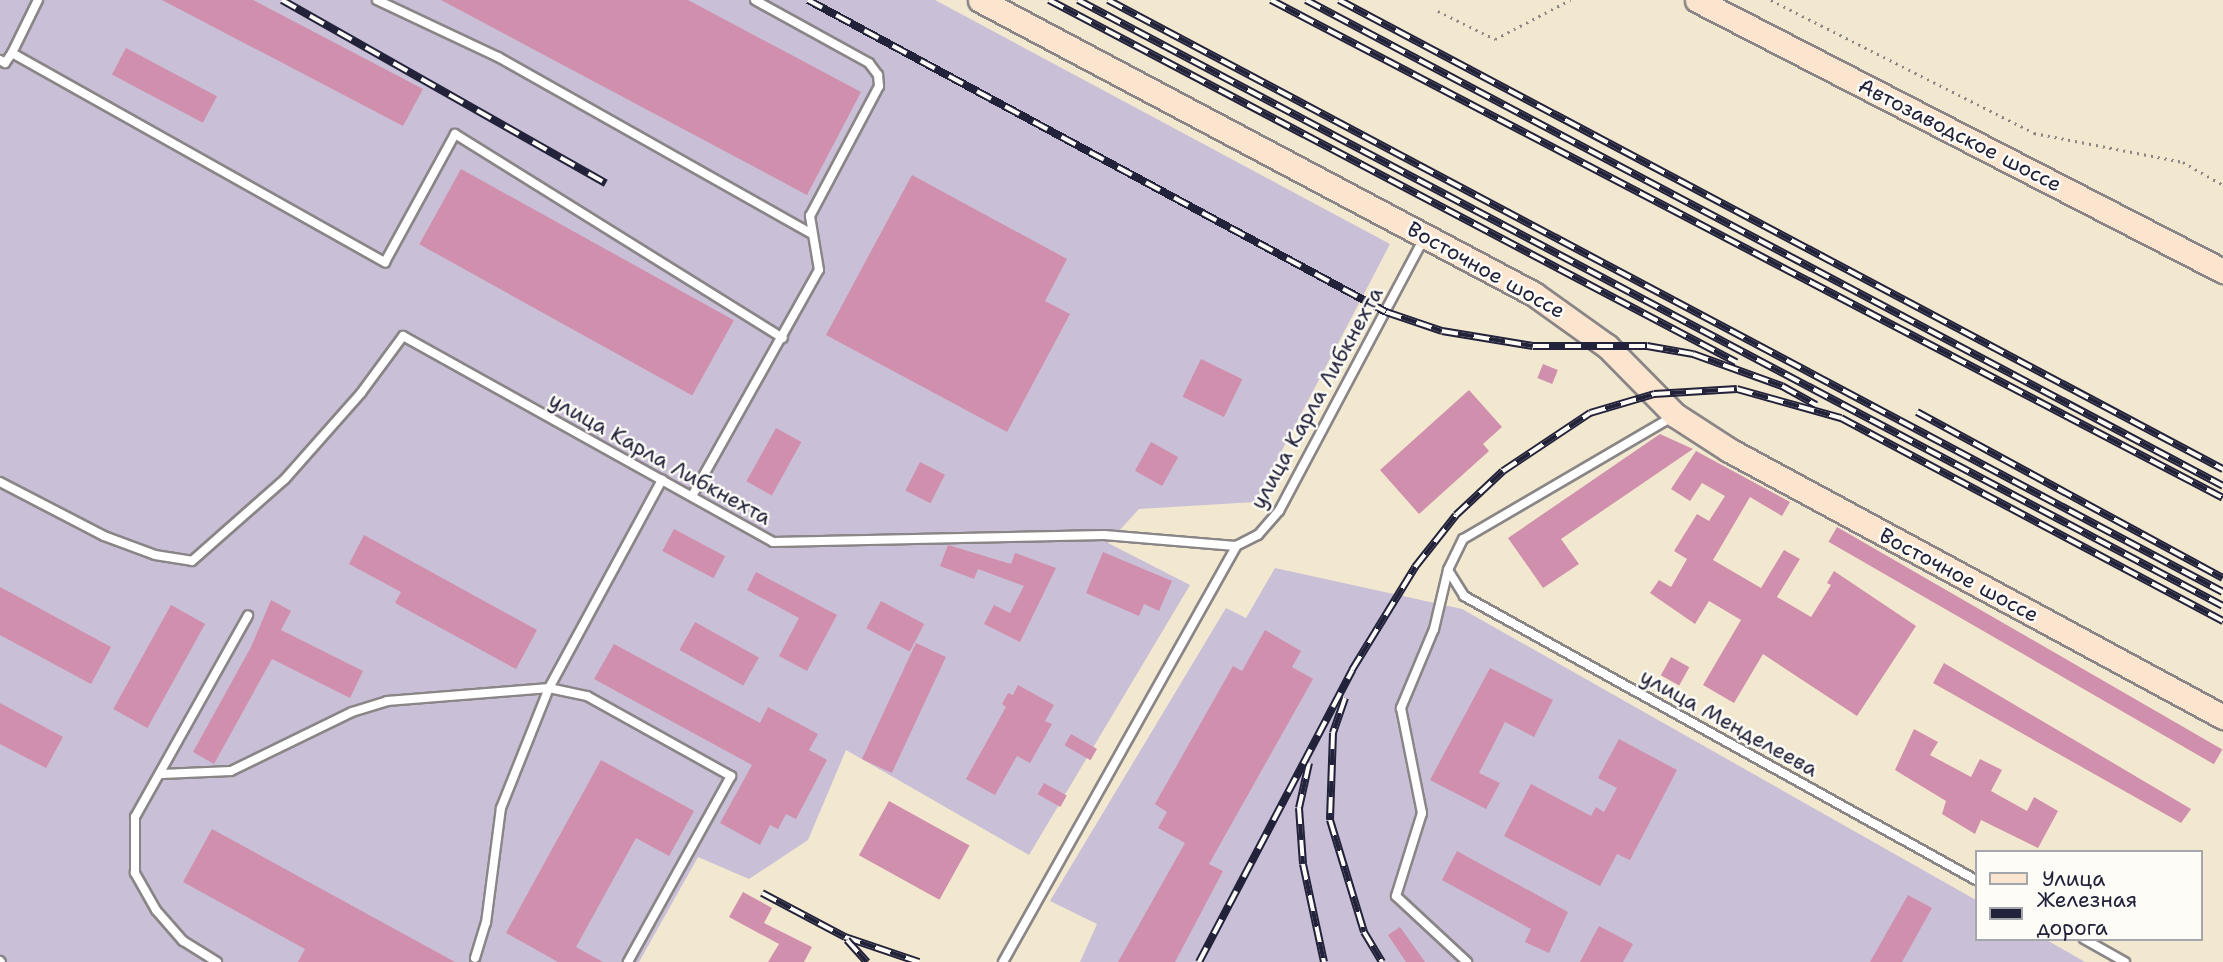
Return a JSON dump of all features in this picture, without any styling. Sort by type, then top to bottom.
[{"type":"street","name":"Восточное шоссе","points":[[981,0],[1426,236],[1566,314],[1607,346],[1675,415],[1729,450],[2223,717]]},
{"type":"street","name":"Автозаводское шоссе","points":[[1697,0],[2223,271]]},
{"type":"lane","points":[[0,60],[5,63],[12,52],[38,0]]},
{"type":"lane","points":[[377,0],[498,57],[810,233]]},
{"type":"lane","points":[[692,496],[819,270],[820,258],[810,233],[810,216],[879,86],[878,75],[869,63],[755,0]]},
{"type":"lane","points":[[12,52],[385,262],[455,134],[783,338]]},
{"type":"lane","name":"улица Карла Либкнехта","points":[[0,482],[104,536],[155,555],[192,561],[285,479],[361,393],[382,359],[403,337],[773,542],[1104,535],[1236,546],[1258,534],[1279,511],[1426,236]]},
{"type":"lane","points":[[1467,962],[1396,897],[1422,813],[1401,708],[1434,629],[1448,570],[1463,539],[1675,415]]},
{"type":"lane","points":[[475,958],[486,923],[501,808],[548,688],[662,480]]},
{"type":"lane","points":[[1003,962],[1236,546]]},
{"type":"lane","name":"улица Менделеева","points":[[1448,570],[1464,596],[1974,879]]},
{"type":"lane","points":[[217,962],[183,941],[156,910],[135,873],[135,817],[162,774],[248,616]]},
{"type":"lane","points":[[162,774],[231,771],[352,712],[387,701],[548,688],[587,696],[731,776],[628,962]]},
{"type":"lane","points":[[2088,941],[2125,962]]},
{"type":"path","points":[[1438,11],[1496,38],[1570,0]]},
{"type":"path","points":[[1771,0],[2034,133],[2183,162],[2223,185]]},
{"type":"shaded area","points":[[0,0],[935,0],[1390,244],[1255,502],[1139,509],[1108,543],[1190,585],[1029,855],[846,750],[808,840],[749,879],[698,857],[639,962],[0,962]]},
{"type":"shaded area","points":[[1275,568],[1462,609],[1974,899],[1974,941],[2048,941],[2085,962],[1080,962],[1097,924],[1050,901],[1226,608],[1246,618]]},
{"type":"building","points":[[162,0],[253,0],[423,89],[403,126]]},
{"type":"building","points":[[441,0],[688,0],[861,92],[807,195]]},
{"type":"building","points":[[126,48],[217,96],[203,123],[112,74]]},
{"type":"building","points":[[461,169],[734,320],[692,395],[419,244]]},
{"type":"building","points":[[912,175],[1067,259],[1045,301],[1070,314],[1007,432],[826,335]]},
{"type":"building","points":[[1201,359],[1242,379],[1224,417],[1183,397]]},
{"type":"building","points":[[1543,364],[1558,370],[1552,384],[1537,378]]},
{"type":"building","points":[[1469,390],[1502,427],[1483,444],[1489,451],[1419,514],[1380,470]]},
{"type":"building","points":[[776,428],[801,442],[772,495],[746,481]]},
{"type":"building","points":[[1660,434],[1693,449],[1561,539],[1579,564],[1543,588],[1508,538]]},
{"type":"building","points":[[1151,442],[1178,457],[1162,486],[1135,471]]},
{"type":"building","points":[[1696,451],[1790,502],[1782,516],[1750,497],[1713,560],[1761,588],[1784,550],[1800,559],[1777,597],[1811,617],[1831,585],[1827,583],[1834,571],[1916,626],[1857,716],[1763,654],[1734,703],[1703,685],[1741,620],[1709,601],[1695,624],[1650,593],[1659,580],[1671,587],[1687,559],[1674,551],[1697,514],[1709,521],[1725,496],[1702,483],[1690,501],[1671,489]]},
{"type":"building","points":[[920,462],[945,475],[930,503],[905,491]]},
{"type":"building","points":[[1837,527],[2222,750],[2214,764],[1828,542]]},
{"type":"building","points":[[674,529],[725,556],[713,578],[662,551]]},
{"type":"building","points":[[364,535],[537,630],[516,669],[395,603],[401,592],[349,564]]},
{"type":"building","points":[[948,545],[1011,564],[1015,553],[1056,568],[1020,642],[984,624],[994,605],[1010,613],[1024,586],[978,569],[974,579],[940,566]]},
{"type":"building","points":[[1103,552],[1172,581],[1159,611],[1144,604],[1139,616],[1086,593]]},
{"type":"building","points":[[756,572],[837,615],[807,671],[779,656],[799,618],[747,590]]},
{"type":"building","points":[[0,587],[111,647],[91,684],[0,635]]},
{"type":"building","points":[[271,600],[291,611],[281,630],[363,671],[350,698],[272,659],[214,764],[193,752],[251,647]]},
{"type":"building","points":[[881,601],[924,624],[910,651],[866,628]]},
{"type":"building","points":[[171,605],[205,624],[147,728],[113,709]]},
{"type":"building","points":[[695,622],[759,657],[743,685],[679,650]]},
{"type":"building","points":[[1265,630],[1301,651],[1292,667],[1313,679],[1209,864],[1223,871],[1175,962],[1118,962],[1185,843],[1158,828],[1167,812],[1155,804],[1233,666],[1242,671]]},
{"type":"building","points":[[916,643],[946,657],[892,773],[862,759]]},
{"type":"building","points":[[614,644],[760,723],[768,707],[818,734],[809,750],[827,760],[796,819],[786,814],[778,829],[770,825],[760,845],[720,823],[752,765],[594,679]]},
{"type":"building","points":[[1671,657],[1689,667],[1679,686],[1661,675]]},
{"type":"building","points":[[1944,663],[2191,809],[2181,823],[1933,683]]},
{"type":"building","points":[[1490,668],[1553,700],[1534,737],[1505,722],[1479,773],[1500,783],[1486,809],[1430,780]]},
{"type":"building","points":[[1018,685],[1054,705],[1045,721],[1052,724],[1030,763],[1017,756],[995,795],[966,779],[1006,707],[1002,704],[1008,693],[1013,695]]},
{"type":"building","points":[[0,703],[63,737],[46,768],[0,744]]},
{"type":"building","points":[[1914,729],[1938,742],[1930,755],[1971,777],[1980,759],[2002,770],[1991,791],[2027,811],[2034,797],[2058,811],[2038,848],[1981,820],[1975,834],[1942,814],[1946,801],[1895,770]]},
{"type":"building","points":[[1071,734],[1097,749],[1090,760],[1064,745]]},
{"type":"building","points":[[1619,739],[1677,770],[1630,860],[1617,854],[1600,886],[1504,836],[1531,784],[1591,816],[1596,807],[1604,812],[1617,788],[1598,778]]},
{"type":"building","points":[[601,760],[694,811],[669,856],[636,838],[576,947],[603,962],[558,962],[506,933]]},
{"type":"building","points":[[1044,783],[1067,796],[1060,807],[1038,794]]},
{"type":"building","points":[[889,801],[969,846],[939,900],[859,855]]},
{"type":"building","points":[[212,829],[455,962],[298,962],[305,949],[183,882]]},
{"type":"building","points":[[1457,851],[1568,912],[1549,953],[1525,942],[1531,929],[1442,880]]},
{"type":"building","points":[[743,892],[772,908],[764,923],[812,947],[804,962],[768,962],[779,944],[729,917]]},
{"type":"building","points":[[1908,895],[1932,908],[1902,962],[1870,962]]},
{"type":"building","points":[[1599,926],[1633,944],[1623,962],[1580,962]]},
{"type":"building","points":[[1400,927],[1425,962],[1406,962],[1388,935]]},
{"type":"railway","points":[[282,0],[606,183]]},
{"type":"railway","points":[[808,0],[1386,312],[1442,331],[1533,346],[1647,346],[1693,354],[1782,386],[1816,405]]},
{"type":"railway","points":[[1049,0],[1736,362]]},
{"type":"railway","points":[[1078,0],[2223,606]]},
{"type":"railway","points":[[1108,0],[2223,592]]},
{"type":"railway","points":[[1271,0],[2223,498]]},
{"type":"railway","points":[[1306,0],[2223,486]]},
{"type":"railway","points":[[1339,0],[2223,469]]},
{"type":"railway","points":[[1199,962],[1352,670],[1415,567],[1456,515],[1503,471],[1590,413],[1654,394],[1737,389],[1841,418],[2223,621]]},
{"type":"railway","points":[[1917,412],[2223,578]]},
{"type":"railway","points":[[1345,698],[1333,733],[1330,820],[1364,932],[1382,962]]},
{"type":"railway","points":[[1309,763],[1299,808],[1303,864],[1324,962]]},
{"type":"railway","points":[[762,893],[845,937],[919,962]]},
{"type":"railway","points":[[847,940],[867,962]]}]
